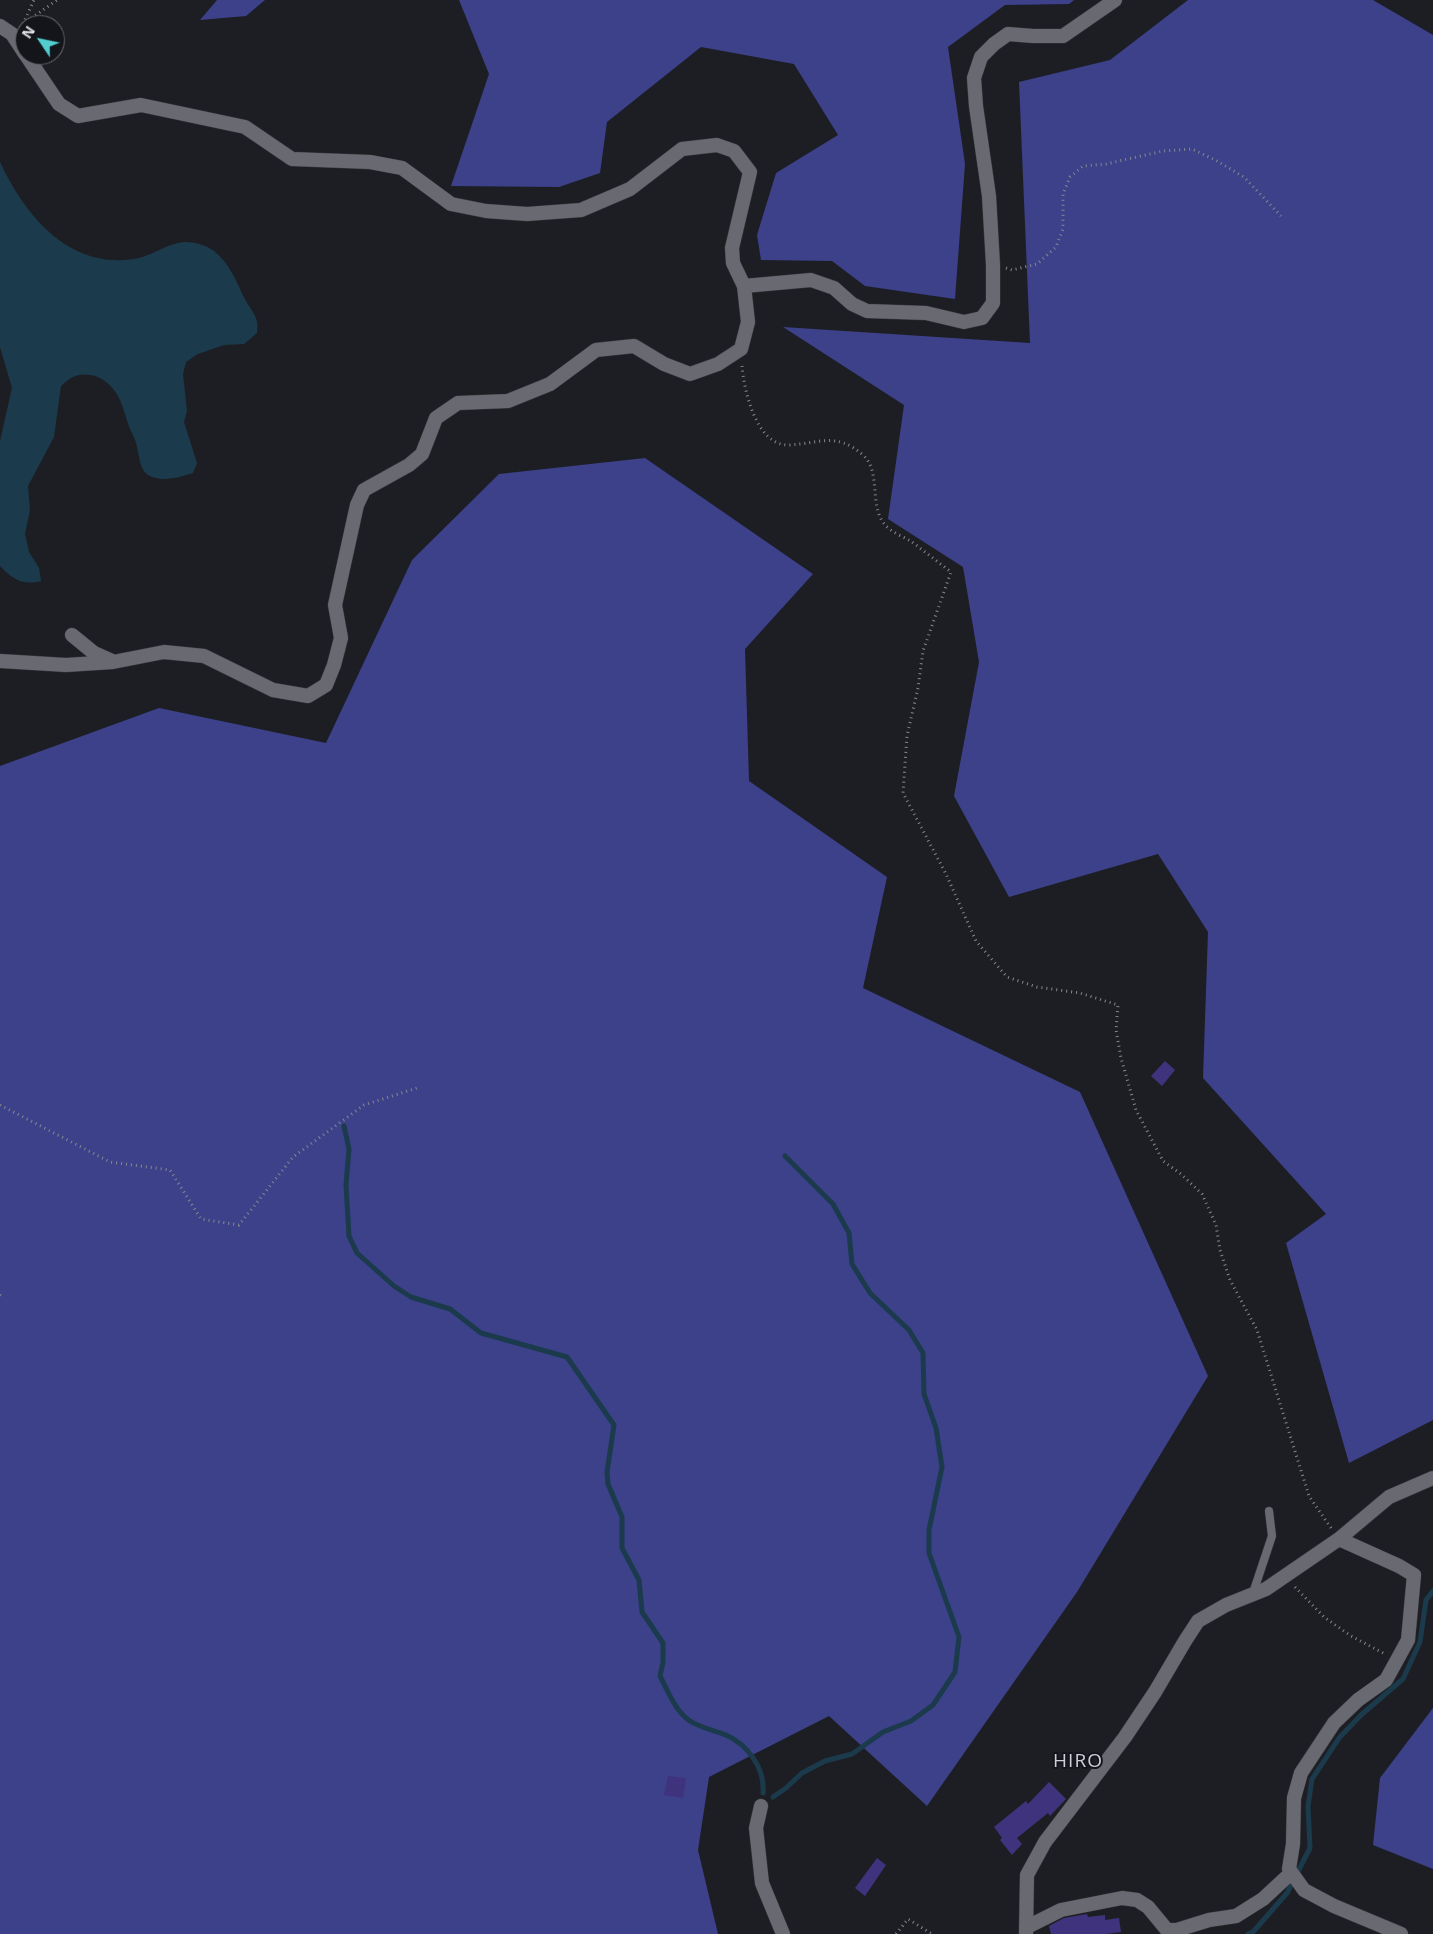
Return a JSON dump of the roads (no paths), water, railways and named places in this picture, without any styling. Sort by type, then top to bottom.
[{"type":"street","points":[[744,286],[811,280],[834,288],[852,304],[867,311],[926,313],[964,322],[982,318],[993,303],[993,265],[989,196],[976,106],[974,78],[981,57],[1008,34],[1063,36],[1115,0]]},
{"type":"street","points":[[0,26],[12,34],[15,39]]},
{"type":"street","points":[[0,661],[66,665],[113,662],[164,652],[204,656],[273,690],[308,696],[326,685],[334,665],[341,638],[335,605],[357,505],[364,490],[409,465],[422,454],[436,418],[458,403],[508,401],[550,384],[596,350],[634,346],[664,364],[690,374],[718,364],[741,349],[748,322],[744,286],[732,263],[732,248],[750,172],[734,151],[717,145],[682,149],[630,189],[581,210],[527,214],[486,211],[451,204],[402,168],[370,162],[292,159],[245,128],[141,104],[78,116],[58,104],[32,65]]},
{"type":"street","points":[[72,635],[94,653],[113,662]]},
{"type":"street","points":[[1026,1931],[1027,1876],[1045,1842],[1125,1737],[1198,1621],[1226,1605],[1252,1595],[1292,1573],[1338,1539],[1389,1497],[1433,1478]]},
{"type":"street","points":[[1338,1539],[1400,1566],[1414,1575],[1408,1640],[1386,1680],[1358,1700],[1334,1723],[1301,1773],[1294,1798],[1293,1844],[1289,1869],[1304,1890],[1334,1906],[1401,1934]]},
{"type":"street","points":[[761,1806],[756,1828],[762,1883],[783,1934]]},
{"type":"street","points":[[1026,1931],[1061,1910],[1122,1898],[1137,1900],[1148,1907],[1167,1930],[1177,1930],[1209,1920],[1236,1916],[1263,1898],[1292,1873]]},
{"type":"lane","points":[[1252,1595],[1272,1536],[1269,1511]]},
{"type":"water","points":[[0,162],[22,201],[36,219],[69,247],[89,256],[110,260],[134,259],[173,244],[185,242],[200,244],[211,249],[220,256],[229,268],[254,314],[257,324],[257,333],[244,344],[224,345],[198,354],[186,362],[183,374],[187,411],[184,422],[197,463],[193,473],[177,478],[159,479],[145,472],[141,465],[136,441],[120,400],[112,388],[101,379],[95,376],[80,375],[71,378],[61,386],[54,437],[28,486],[30,510],[25,534],[29,552],[39,568],[41,581],[29,583],[14,578],[0,566],[0,441],[12,388],[0,347]]},
{"type":"waterway","points":[[344,1126],[349,1149],[346,1185],[349,1236],[357,1253],[394,1286],[411,1297],[450,1309],[481,1333],[567,1357],[614,1425],[607,1472],[608,1484],[622,1517],[622,1548],[639,1580],[642,1612],[663,1643],[663,1662],[660,1676],[672,1700],[685,1717],[690,1721],[734,1739],[748,1751],[758,1766],[763,1784],[763,1793]]},
{"type":"waterway","points":[[773,1797],[802,1773],[825,1761],[852,1754],[883,1732],[911,1721],[933,1705],[955,1672],[959,1637],[929,1553],[929,1530],[942,1467],[936,1428],[924,1394],[923,1353],[909,1330],[870,1293],[852,1264],[849,1233],[833,1204],[785,1156]]},
{"type":"waterway","points":[[1248,1934],[1253,1932],[1287,1893],[1310,1848],[1308,1806],[1312,1779],[1339,1738],[1361,1715],[1403,1679],[1420,1642],[1426,1600],[1433,1591]]},
{"type":"district","name":"HIRO","points":[[1078,1762]]}]
